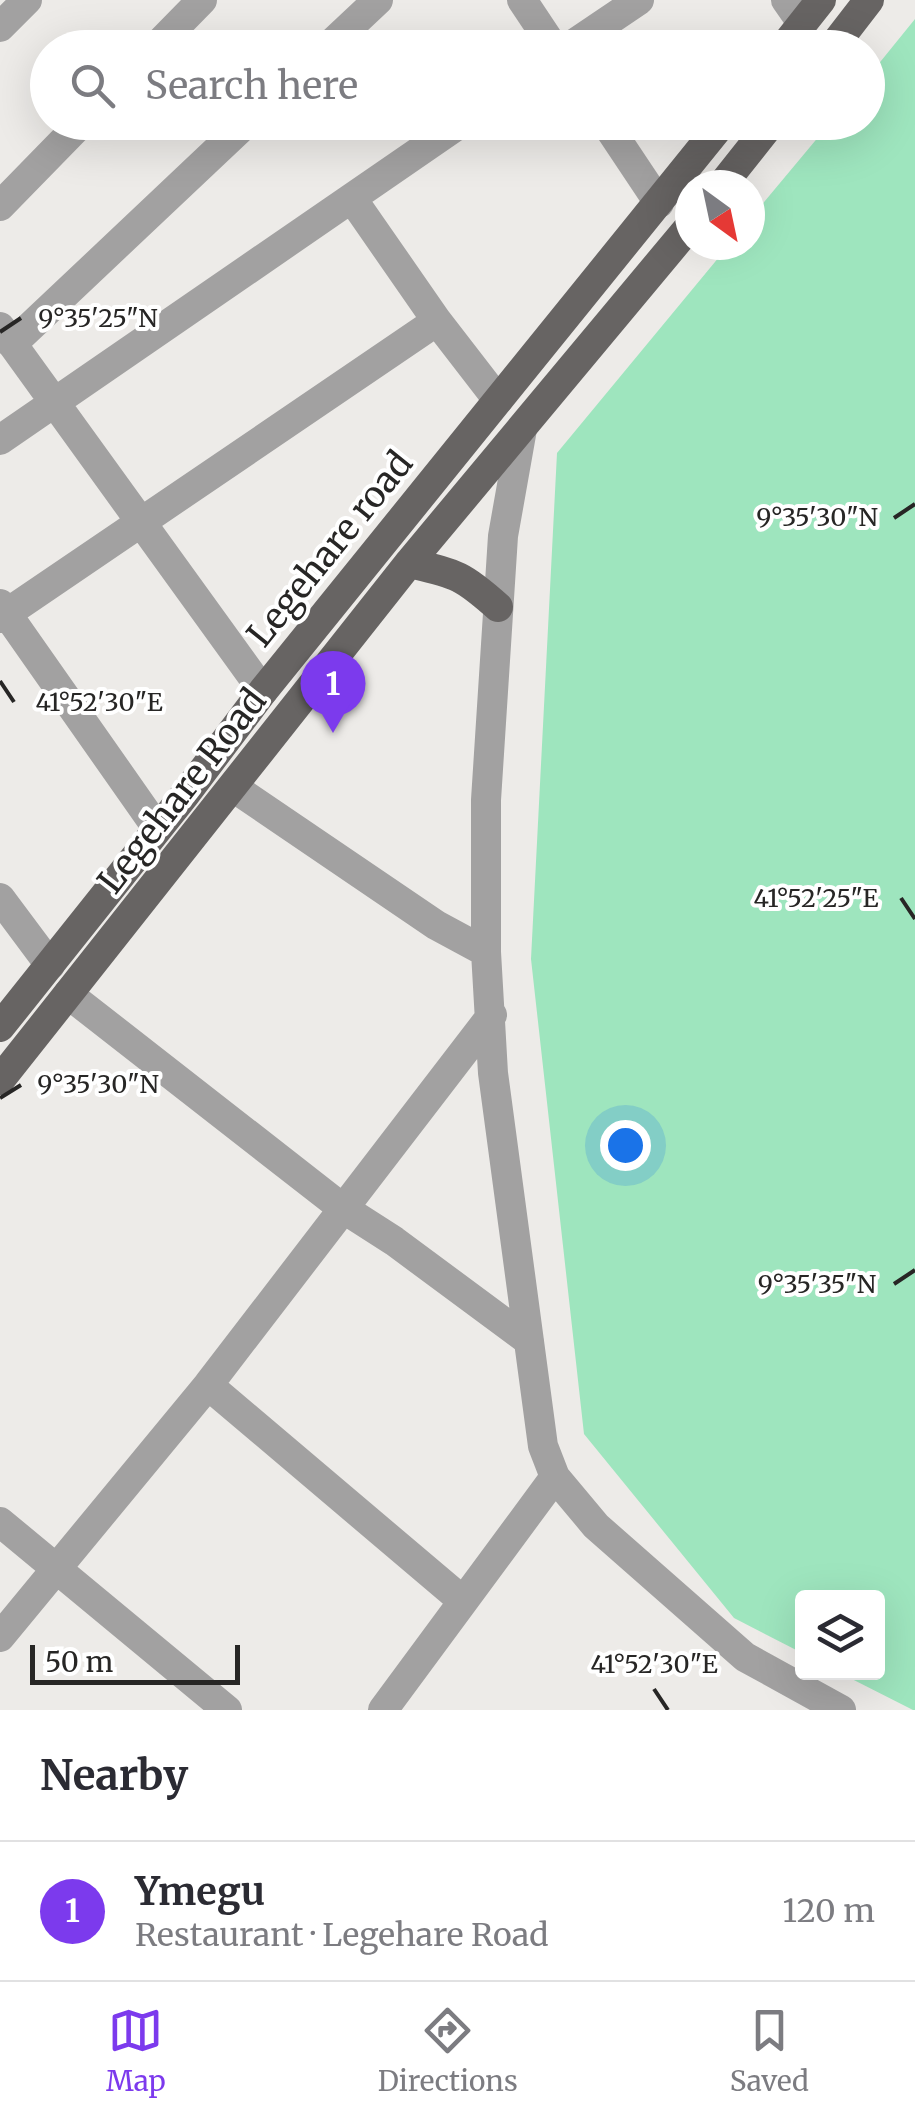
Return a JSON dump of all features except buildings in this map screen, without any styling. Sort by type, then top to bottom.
[{"type":"main road","points":[[846,30],[870,0]]},
{"type":"main road","name":"Legehare road","points":[[0,1026],[263,690],[710,140]]},
{"type":"main road","points":[[734,170],[758,140]]},
{"type":"main road","name":"Legehare Road","points":[[0,1080],[409,564],[675,244]]},
{"type":"main road","points":[[409,564],[452,572],[469,581],[498,607]]},
{"type":"street","points":[[0,27],[27,0]]},
{"type":"street","points":[[173,30],[202,0]]},
{"type":"street","points":[[346,30],[378,0]]},
{"type":"street","points":[[522,0],[542,30]]},
{"type":"street","points":[[595,30],[639,0]]},
{"type":"street","points":[[0,206],[64,140]]},
{"type":"street","points":[[227,140],[6,335],[263,690]]},
{"type":"street","points":[[0,440],[437,140]]},
{"type":"street","points":[[616,140],[659,203]]},
{"type":"street","points":[[353,200],[436,320],[498,400]]},
{"type":"street","points":[[157,828],[2,612],[142,523],[436,320]]},
{"type":"street","points":[[522,429],[503,536],[498,607],[486,800],[486,952],[494,1073],[543,1446],[555,1477],[596,1526],[745,1657],[838,1709]]},
{"type":"street","points":[[234,787],[436,924],[486,952]]},
{"type":"street","points":[[0,898],[50,965]]},
{"type":"street","points":[[68,994],[342,1207],[529,1341]]},
{"type":"street","points":[[0,1638],[208,1385],[492,1015]]},
{"type":"street","points":[[208,1385],[463,1601]]},
{"type":"street","points":[[383,1710],[555,1477]]},
{"type":"street","points":[[0,1522],[227,1710]]},
{"type":"green space","points":[[915,19],[915,1710],[854,1680],[885,1680],[885,1590],[795,1590],[795,1649],[734,1618],[584,1434],[531,959],[557,453],[717,260],[765,260],[765,201],[816,140],[885,140],[885,56]]},
{"type":"place","name":"Ymegu","points":[[333,733]]}]
